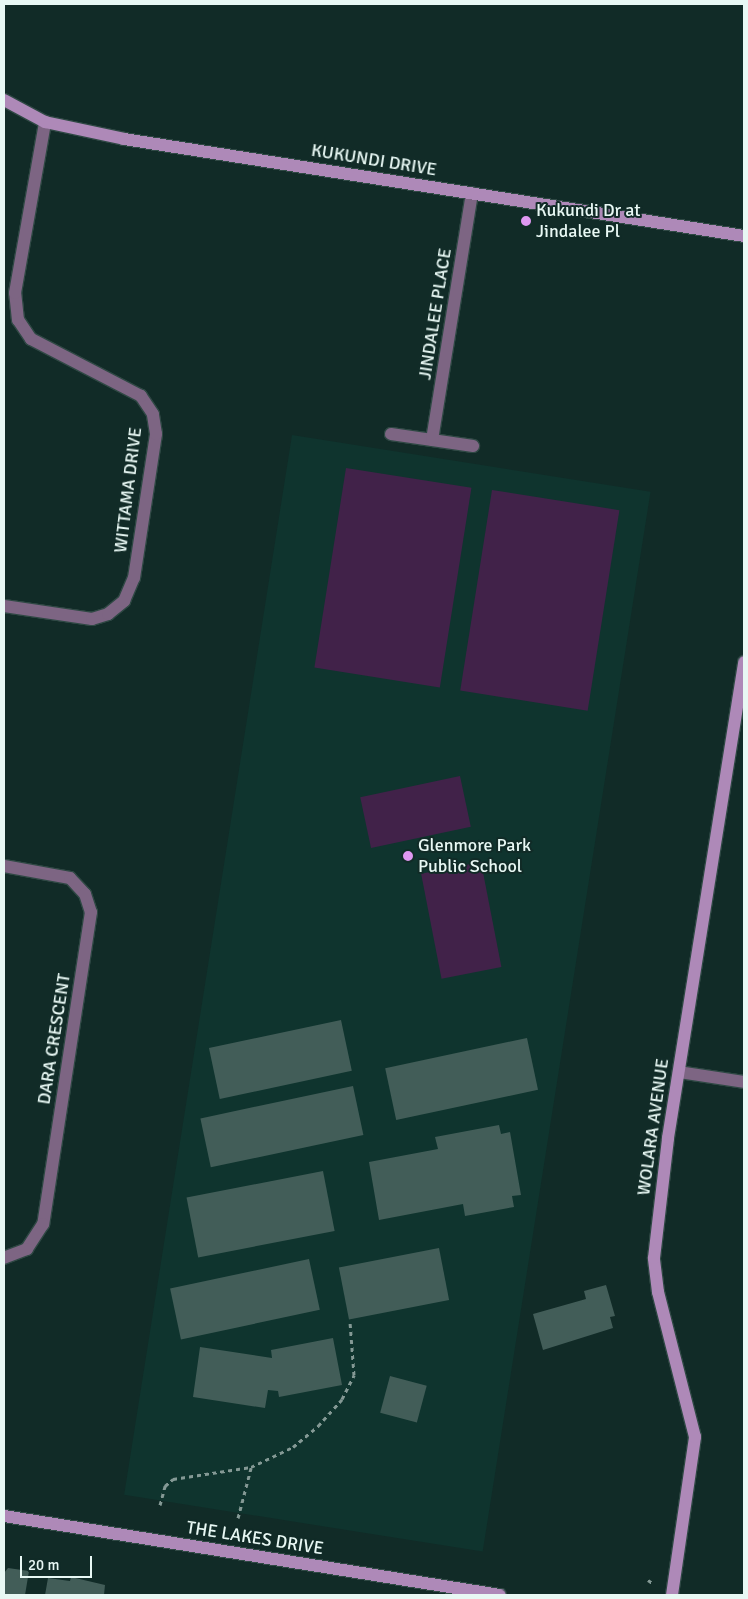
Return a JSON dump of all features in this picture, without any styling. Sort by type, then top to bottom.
[{"type":"street","name":"KUKUNDI DRIVE","points":[[4,100],[45,122],[124,139],[744,236]]},
{"type":"street","name":"WITTAMA DRIVE","points":[[4,606],[92,619],[108,614],[124,601],[134,578],[156,434],[153,414],[141,396],[42,345],[31,338],[18,320],[15,293],[45,122]]},
{"type":"street","name":"JINDALEE PLACE","points":[[432,440],[472,193]]},
{"type":"street","points":[[391,434],[473,446]]},
{"type":"street","name":"WOLARA AVENUE","points":[[672,1595],[693,1468],[694,1438],[658,1292],[654,1258],[679,1072],[744,662]]},
{"type":"street","name":"DARA CRESCENT","points":[[4,866],[70,878],[85,894],[91,912],[43,1224],[26,1249],[4,1258]]},
{"type":"street","points":[[679,1072],[744,1082]]},
{"type":"street","name":"THE LAKES DRIVE","points":[[4,1516],[500,1595]]},
{"type":"path","points":[[160,1505],[165,1486],[180,1475],[251,1467],[299,1443],[342,1399],[354,1375],[350,1322]]},
{"type":"path","points":[[238,1518],[251,1467]]},
{"type":"path","points":[[648,1580],[654,1584]]},
{"type":"shaded area","name":"Glenmore Park Public School","points":[[292,435],[651,492],[483,1552],[124,1495]]},
{"type":"shaded area","points":[[346,468],[471,488],[440,687],[314,668]]},
{"type":"shaded area","points":[[492,490],[619,510],[588,711],[460,691]]},
{"type":"shaded area","points":[[460,776],[471,827],[371,848],[360,797]]},
{"type":"shaded area","points":[[481,862],[501,967],[442,979],[421,874]]},
{"type":"building","points":[[341,1020],[352,1071],[220,1099],[209,1048]]},
{"type":"building","points":[[527,1038],[538,1090],[396,1120],[385,1068]]},
{"type":"building","points":[[353,1086],[363,1135],[211,1167],[200,1118]]},
{"type":"building","points":[[499,1125],[501,1134],[510,1132],[521,1195],[512,1196],[514,1207],[465,1216],[463,1204],[379,1220],[369,1162],[438,1149],[435,1137]]},
{"type":"building","points":[[323,1171],[335,1231],[198,1257],[187,1198]]},
{"type":"building","points":[[439,1248],[449,1300],[349,1319],[339,1267]]},
{"type":"building","points":[[309,1259],[320,1310],[181,1339],[170,1289]]},
{"type":"building","points":[[606,1285],[615,1316],[610,1317],[613,1328],[543,1350],[533,1314],[586,1299],[584,1291]]},
{"type":"building","points":[[333,1338],[342,1385],[279,1397],[278,1391],[268,1390],[265,1408],[193,1397],[200,1347],[272,1358],[271,1350]]},
{"type":"building","points":[[390,1376],[427,1386],[417,1423],[380,1413]]},
{"type":"building","points":[[8,1568],[29,1571],[25,1595],[4,1595],[4,1573]]},
{"type":"building","points":[[71,1577],[105,1585],[104,1595],[45,1595],[48,1578],[70,1581]]},
{"type":"place","name":"Kukundi Dr at Jindalee Pl","points":[[526,221]]},
{"type":"place","name":"Glenmore Park Public School","points":[[408,856]]}]
